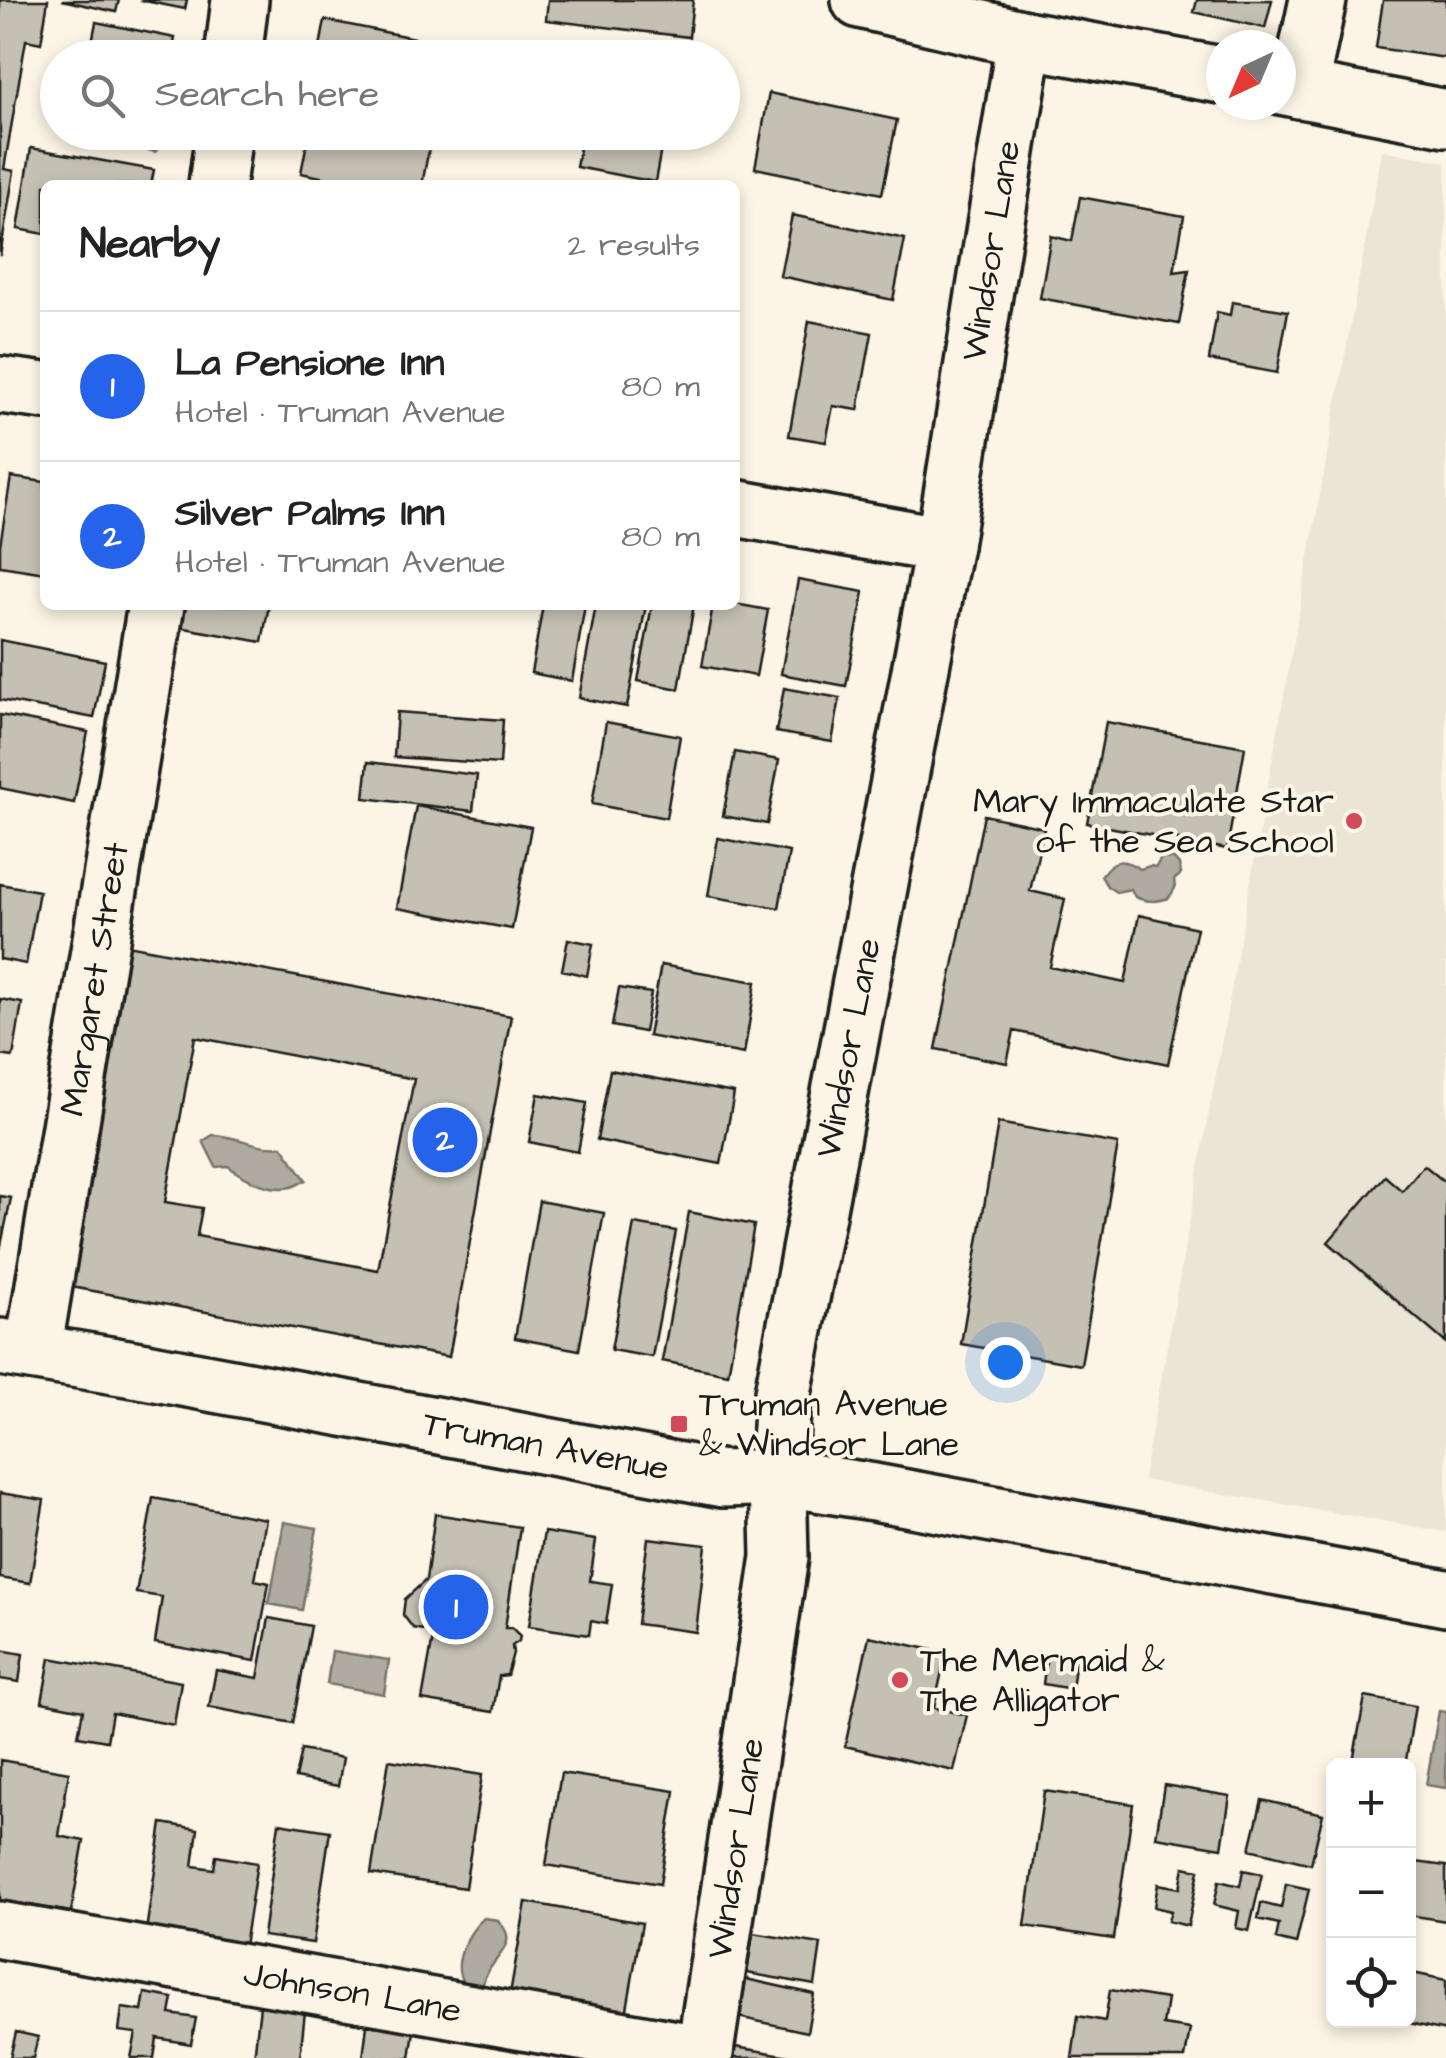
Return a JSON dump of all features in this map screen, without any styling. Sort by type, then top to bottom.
[{"type":"street","points":[[235,40],[240,0]]},
{"type":"street","points":[[860,0],[1025,39],[1206,72]]},
{"type":"street","points":[[1296,69],[1318,0]]},
{"type":"street","name":"Windsor Lane","points":[[704,2056],[780,1557],[782,1393],[944,544],[1025,39]]},
{"type":"street","points":[[1296,89],[1446,118]]},
{"type":"street","points":[[218,180],[222,150]]},
{"type":"street","points":[[0,384],[40,391]]},
{"type":"street","points":[[740,509],[944,544]]},
{"type":"street","name":"Margaret Street","points":[[16,1350],[155,610]]},
{"type":"street","name":"Truman Avenue","points":[[16,1350],[723,1479],[778,1477],[874,1492],[1446,1598]]},
{"type":"street","name":"Johnson Lane","points":[[0,1930],[704,2056]]},
{"type":"shaded area","name":"Mary Immaculate Star of the Sea School","points":[[1382,150],[1446,162],[1446,1532],[1143,1480]]},
{"type":"shaded area","points":[[1161,858],[1174,859],[1181,874],[1174,880],[1175,888],[1169,898],[1148,901],[1135,897],[1131,889],[1116,892],[1101,876],[1119,862],[1140,869],[1156,867]]},
{"type":"shaded area","points":[[213,1135],[282,1146],[306,1180],[274,1188],[228,1166],[216,1167],[203,1141]]},
{"type":"shaded area","points":[[284,1522],[317,1528],[302,1610],[269,1604]]},
{"type":"shaded area","points":[[332,1651],[389,1660],[384,1694],[327,1684]]},
{"type":"shaded area","points":[[1439,1711],[1446,1712],[1446,1788],[1426,1785]]},
{"type":"shaded area","points":[[484,1918],[498,1920],[506,1931],[507,1941],[483,1986],[476,1990],[460,1976],[460,1956],[470,1934]]},
{"type":"building","points":[[0,0],[48,0],[40,43],[26,40],[4,169],[14,171],[0,256]]},
{"type":"building","points":[[62,0],[119,0],[116,12]]},
{"type":"building","points":[[140,0],[187,0],[185,9]]},
{"type":"building","points":[[548,0],[693,0],[689,37],[546,20]]},
{"type":"building","points":[[1197,0],[1272,0],[1265,28],[1194,12]]},
{"type":"building","points":[[1383,0],[1446,0],[1446,58],[1376,48]]},
{"type":"building","points":[[325,20],[414,38],[414,40],[321,40]]},
{"type":"building","points":[[96,22],[175,38],[175,40],[92,40]]},
{"type":"building","points":[[769,93],[897,120],[882,194],[755,168]]},
{"type":"building","points":[[31,148],[154,170],[152,180],[40,180],[40,233],[18,229]]},
{"type":"building","points":[[305,150],[429,150],[423,180],[335,180],[301,173]]},
{"type":"building","points":[[579,150],[661,150],[655,180],[576,167]]},
{"type":"building","points":[[1080,197],[1184,216],[1174,272],[1189,270],[1179,324],[1040,298],[1051,236],[1072,241]]},
{"type":"building","points":[[792,215],[905,239],[893,300],[780,276]]},
{"type":"building","points":[[1232,302],[1288,311],[1277,373],[1209,360],[1217,312],[1230,315]]},
{"type":"building","points":[[809,321],[872,333],[858,410],[833,406],[826,442],[789,436]]},
{"type":"building","points":[[11,477],[40,481],[40,572],[0,566]]},
{"type":"building","points":[[798,580],[864,592],[846,686],[781,674]]},
{"type":"building","points":[[740,605],[768,610],[756,676],[702,666],[712,610],[740,610]]},
{"type":"building","points":[[182,610],[268,610],[262,642],[179,627]]},
{"type":"building","points":[[542,610],[584,610],[572,681],[531,673]]},
{"type":"building","points":[[595,610],[645,610],[627,707],[579,698]]},
{"type":"building","points":[[651,610],[693,610],[679,689],[638,681]]},
{"type":"building","points":[[0,640],[105,661],[94,718],[0,700]]},
{"type":"building","points":[[784,688],[840,698],[832,742],[776,732]]},
{"type":"building","points":[[397,712],[503,720],[500,764],[394,757]]},
{"type":"building","points":[[0,715],[88,732],[74,803],[0,788]]},
{"type":"building","points":[[606,722],[680,736],[666,818],[592,804]]},
{"type":"building","points":[[1106,722],[1245,747],[1227,849],[1087,823]]},
{"type":"building","points":[[735,752],[779,760],[767,824],[723,816]]},
{"type":"building","points":[[368,762],[477,775],[473,811],[364,798]]},
{"type":"building","points":[[416,806],[531,827],[512,929],[397,908]]},
{"type":"building","points":[[984,815],[1044,828],[1030,891],[1065,899],[1050,967],[1125,983],[1139,915],[1197,928],[1168,1064],[1014,1031],[1007,1063],[936,1049]]},
{"type":"building","points":[[718,838],[789,852],[779,908],[708,896]]},
{"type":"building","points":[[0,884],[39,891],[26,964],[0,959]]},
{"type":"building","points":[[568,939],[593,944],[587,976],[562,970]]},
{"type":"building","points":[[127,945],[511,1016],[449,1357],[66,1286]],"holes":[[[195,1037],[414,1079],[378,1270],[197,1236],[202,1208],[165,1202]]]},
{"type":"building","points":[[661,965],[756,982],[744,1054],[648,1036]]},
{"type":"building","points":[[619,988],[651,993],[644,1032],[612,1026]]},
{"type":"building","points":[[0,999],[22,1003],[13,1057],[0,1055]]},
{"type":"building","points":[[610,1070],[734,1093],[721,1164],[597,1140]]},
{"type":"building","points":[[538,1094],[587,1103],[578,1152],[529,1142]]},
{"type":"building","points":[[998,1123],[1118,1144],[1081,1365],[961,1344]]},
{"type":"building","points":[[1424,1165],[1446,1183],[1446,1343],[1328,1242],[1385,1176],[1402,1191]]},
{"type":"building","points":[[0,1196],[11,1198],[0,1250]]},
{"type":"building","points":[[539,1201],[604,1213],[579,1350],[515,1338]]},
{"type":"building","points":[[689,1212],[754,1225],[728,1374],[662,1361]]},
{"type":"building","points":[[634,1224],[676,1231],[652,1357],[611,1350]]},
{"type":"building","points":[[0,1493],[44,1500],[30,1583],[0,1578]]},
{"type":"building","points":[[153,1498],[266,1519],[255,1580],[269,1583],[255,1661],[155,1643],[162,1597],[136,1593]]},
{"type":"building","points":[[435,1514],[520,1527],[505,1628],[512,1628],[520,1636],[512,1646],[507,1675],[499,1676],[493,1712],[422,1700],[434,1632],[413,1628],[403,1615],[405,1599],[426,1580]]},
{"type":"building","points":[[544,1532],[596,1540],[590,1581],[612,1584],[606,1624],[591,1621],[589,1635],[529,1626]]},
{"type":"building","points":[[648,1538],[706,1545],[696,1632],[637,1624]]},
{"type":"building","points":[[269,1618],[311,1626],[293,1723],[209,1707],[216,1670],[258,1678]]},
{"type":"building","name":"The Mermaid & The Alligator","points":[[869,1636],[946,1653],[934,1708],[967,1715],[954,1771],[845,1746]]},
{"type":"building","points":[[0,1650],[23,1654],[19,1682],[0,1679]]},
{"type":"building","points":[[1047,1654],[1076,1659],[1072,1689],[1043,1684]]},
{"type":"building","points":[[50,1658],[181,1682],[174,1725],[112,1713],[107,1741],[78,1736],[83,1710],[42,1702]]},
{"type":"building","points":[[1365,1697],[1415,1706],[1406,1758],[1354,1758]]},
{"type":"building","points":[[301,1750],[343,1758],[338,1786],[295,1778]]},
{"type":"building","points":[[0,1760],[69,1772],[59,1836],[84,1841],[71,1912],[0,1900]]},
{"type":"building","points":[[389,1760],[482,1775],[465,1888],[371,1874]]},
{"type":"building","points":[[561,1773],[675,1791],[660,1884],[546,1865]]},
{"type":"building","points":[[1164,1785],[1230,1796],[1222,1848],[1156,1837]]},
{"type":"building","points":[[1044,1791],[1133,1804],[1114,1939],[1025,1926]]},
{"type":"building","points":[[1262,1800],[1323,1814],[1311,1864],[1250,1849]]},
{"type":"building","points":[[162,1823],[198,1829],[193,1866],[214,1869],[216,1856],[257,1863],[244,1946],[146,1931]]},
{"type":"building","points":[[279,1823],[330,1831],[313,1943],[263,1936]]},
{"type":"building","points":[[1416,1862],[1446,1866],[1446,1921],[1416,1916]]},
{"type":"building","points":[[1184,1867],[1199,1870],[1188,1926],[1168,1921],[1171,1911],[1154,1907],[1158,1884],[1180,1888]]},
{"type":"building","points":[[1243,1870],[1262,1874],[1249,1931],[1236,1928],[1239,1911],[1214,1905],[1219,1881],[1240,1886]]},
{"type":"building","points":[[1286,1884],[1309,1889],[1296,1944],[1276,1939],[1279,1924],[1258,1919],[1261,1903],[1281,1908]]},
{"type":"building","points":[[526,1902],[642,1923],[626,2015],[510,1994]]},
{"type":"building","points":[[753,1933],[821,1944],[815,1985],[747,1973]]},
{"type":"building","points":[[1416,1974],[1446,1980],[1446,2031],[1416,2025]]},
{"type":"building","points":[[746,1979],[814,1994],[807,2032],[738,2017]]},
{"type":"building","points":[[1110,1990],[1167,1999],[1163,2025],[1190,2029],[1185,2058],[1072,2058],[1078,2016],[1105,2021]]},
{"type":"building","points":[[145,1993],[173,1998],[170,2014],[196,2018],[191,2044],[157,2038],[154,2058],[131,2058],[136,2033],[119,2031],[122,2008],[142,2011]]},
{"type":"building","points":[[260,2006],[305,2011],[300,2058],[254,2058]]},
{"type":"building","points":[[367,2025],[414,2031],[410,2058],[363,2058]]},
{"type":"building","points":[[16,2032],[38,2037],[33,2058],[10,2058]]},
{"type":"building","points":[[735,2047],[796,2057],[796,2058],[733,2058]]},
{"type":"place","name":"Mary Immaculate Star of the Sea School","points":[[1354,821]]},
{"type":"place","name":"Silver Palms Inn","points":[[445,1140]]},
{"type":"place","name":"Truman Avenue & Windsor Lane","points":[[679,1424]]},
{"type":"place","name":"La Pensione Inn","points":[[456,1607]]},
{"type":"place","name":"The Mermaid & The Alligator","points":[[900,1680]]}]
